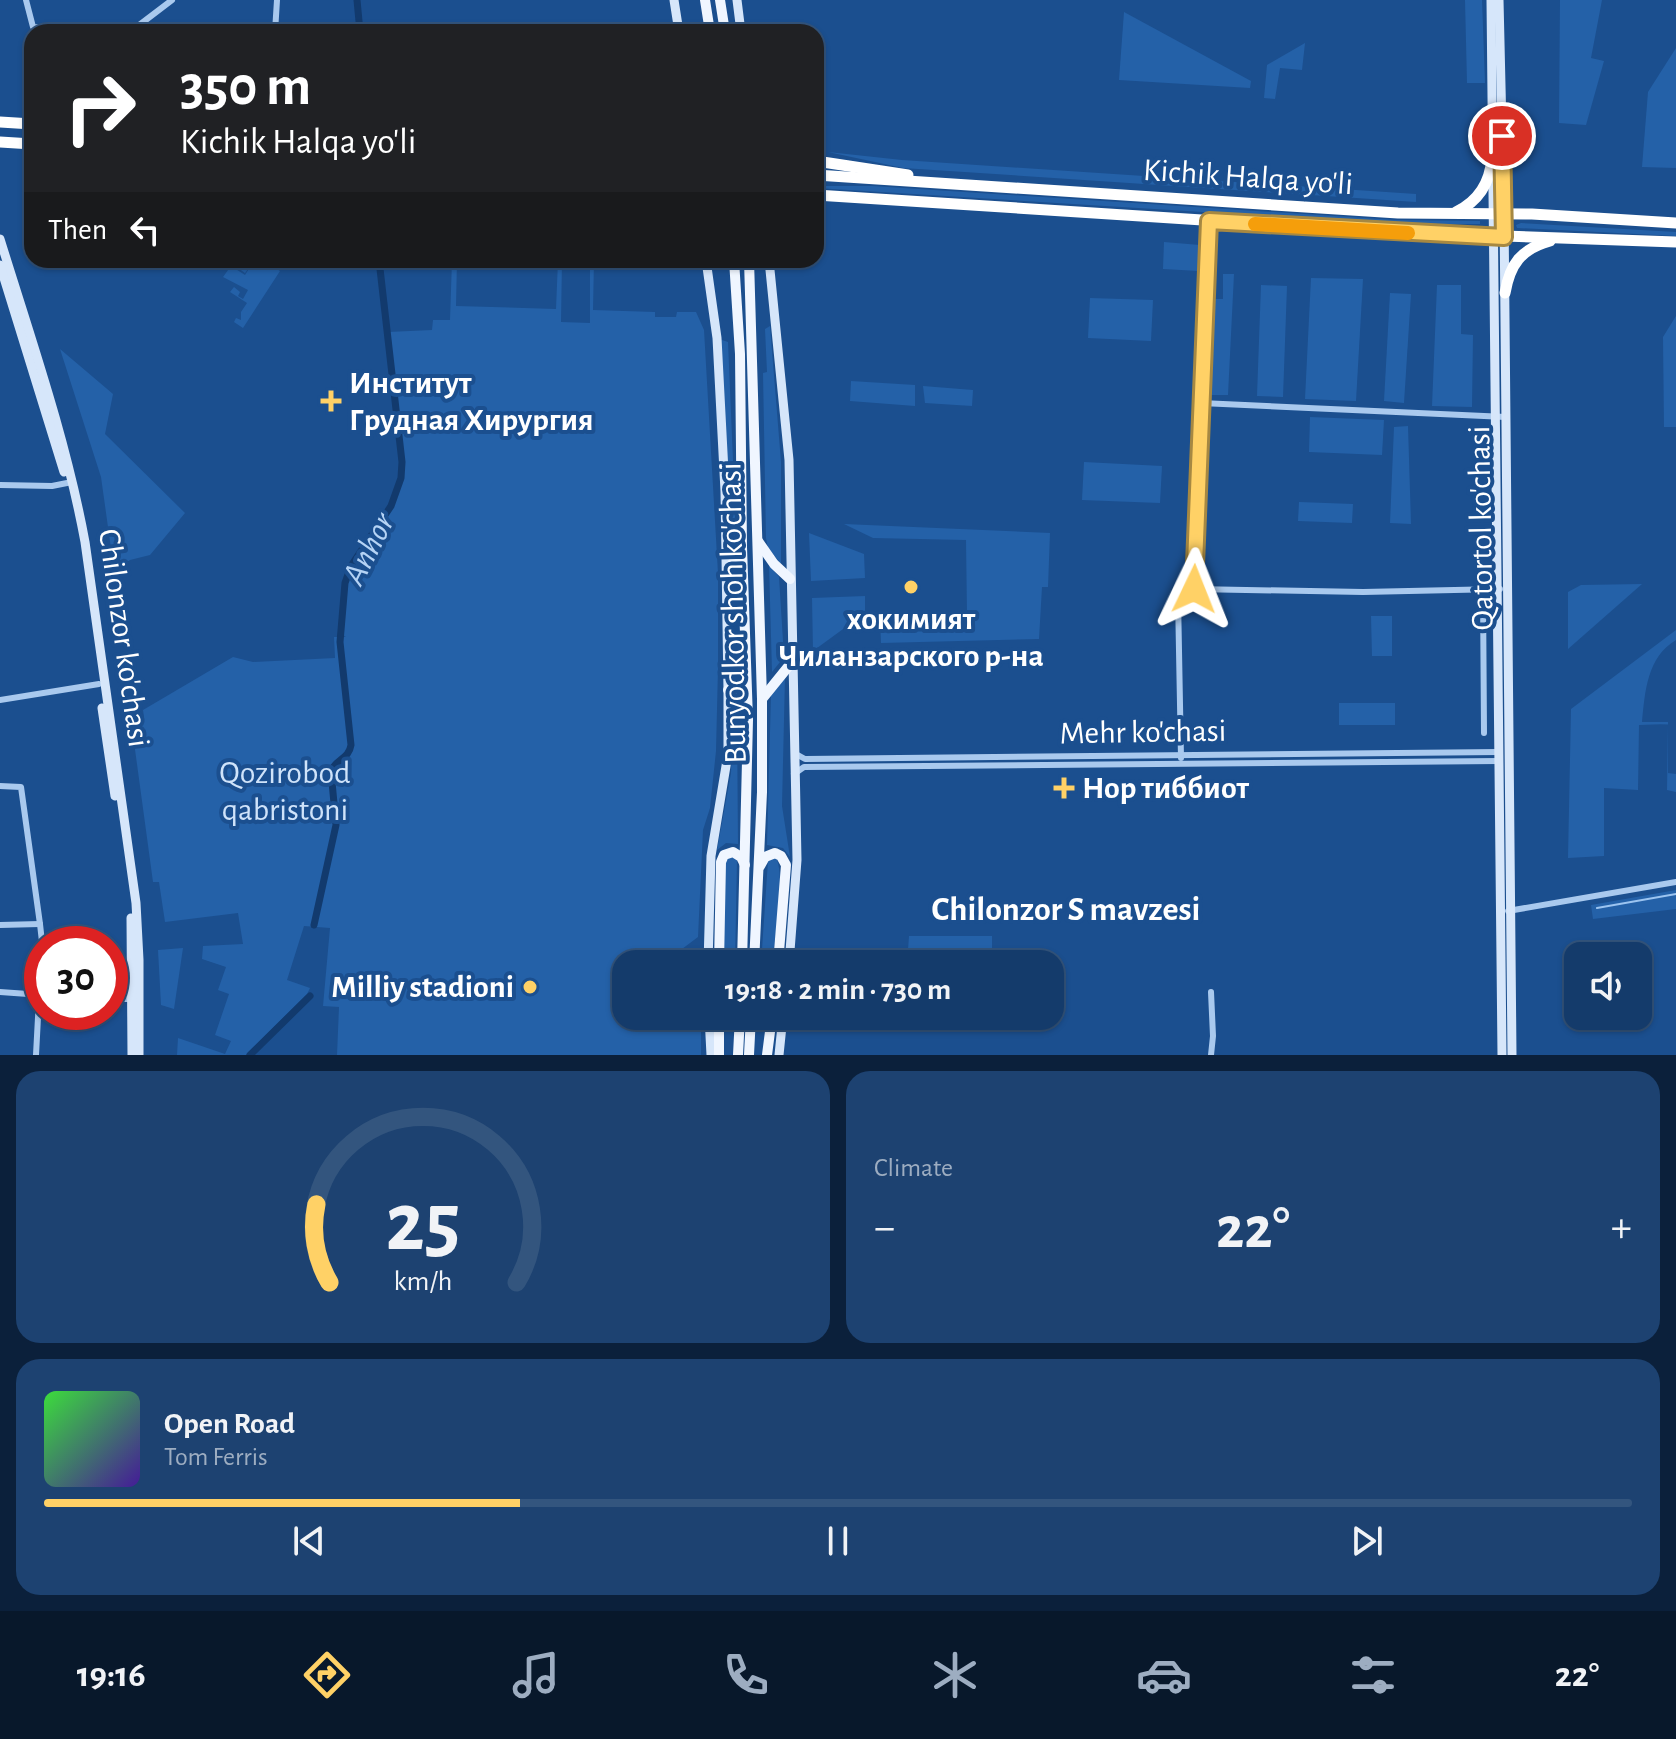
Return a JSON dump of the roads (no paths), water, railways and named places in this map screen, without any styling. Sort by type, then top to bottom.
[{"type":"highway","points":[[0,122],[24,124]]},
{"type":"highway","points":[[0,142],[24,144]]},
{"type":"highway","points":[[1452,214],[1480,194],[1490,176],[1492,158]]},
{"type":"highway","points":[[824,162],[975,185]]},
{"type":"highway","name":"Kichik Halqa yo'li","points":[[824,176],[1384,212],[1676,223]]},
{"type":"highway","points":[[824,182],[851,184],[878,179]]},
{"type":"highway","name":"Kichik Halqa yo'li","points":[[824,196],[1499,237],[1675,242]]},
{"type":"highway","points":[[1505,293],[1512,268],[1521,255],[1532,247],[1562,238]]},
{"type":"main road","points":[[674,0],[678,24]]},
{"type":"main road","points":[[705,0],[709,24]]},
{"type":"main road","points":[[720,0],[724,24]]},
{"type":"main road","points":[[737,0],[740,24]]},
{"type":"main road","name":"Qatortol ko'chasi","points":[[1491,0],[1492,158],[1498,214]]},
{"type":"main road","name":"Qatortol ko'chasi","points":[[1499,0],[1498,214],[1505,911],[1502,1055]]},
{"type":"main road","name":"Qatortol ko'chasi","points":[[1499,237],[1505,293],[1500,417]]},
{"type":"main road","name":"Chilonzor ko'chasi","points":[[0,239],[56,418],[70,482],[102,684],[130,904],[139,1055]]},
{"type":"main road","name":"Chilonzor ko'chasi","points":[[0,265],[70,482]]},
{"type":"main road","points":[[707,268],[717,338],[727,572],[728,690],[728,754],[711,856],[708,950]]},
{"type":"main road","name":"Bunyodkor shoh ko'chasi","points":[[734,268],[740,354],[748,720],[742,950]]},
{"type":"main road","name":"Bunyodkor shoh ko'chasi","points":[[749,268],[762,699],[755,950]]},
{"type":"main road","points":[[770,268],[789,460],[796,874],[790,950]]},
{"type":"main road","points":[[758,540],[774,564],[790,579]]},
{"type":"main road","points":[[727,572],[742,547]]},
{"type":"main road","points":[[762,699],[792,662]]},
{"type":"main road","points":[[728,690],[748,720]]},
{"type":"main road","points":[[719,950],[721,862],[724,855],[733,852],[741,857],[745,866]]},
{"type":"main road","points":[[759,866],[772,853],[781,856],[786,865],[779,950]]},
{"type":"main road","name":"Qatortol ko'chasi","points":[[1505,911],[1512,1055]]},
{"type":"main road","name":"Chilonzor ko'chasi","points":[[132,1055],[136,999]]},
{"type":"main road","points":[[710,1030],[711,1055]]},
{"type":"main road","points":[[719,1030],[719,1055]]},
{"type":"main road","points":[[738,1055],[744,1030]]},
{"type":"main road","points":[[747,1030],[749,1055]]},
{"type":"main road","points":[[767,1055],[770,1030]]},
{"type":"main road","points":[[779,1055],[782,1030]]},
{"type":"street","points":[[26,0],[32,24]]},
{"type":"street","points":[[140,24],[172,0]]},
{"type":"street","points":[[276,24],[277,0]]},
{"type":"street","points":[[1194,589],[1209,221]]},
{"type":"street","points":[[1201,403],[1500,417]]},
{"type":"street","points":[[0,485],[52,486],[70,482]]},
{"type":"street","points":[[1177,764],[1178,597],[1184,591],[1502,589]]},
{"type":"street","points":[[1483,590],[1484,733]]},
{"type":"street","points":[[0,700],[102,684]]},
{"type":"street","points":[[793,749],[804,763],[794,774]]},
{"type":"street","points":[[1259,754],[1259,763]]},
{"type":"street","name":"Mehr ko'chasi","points":[[804,763],[1259,754],[1504,756]]},
{"type":"street","name":"Mehr ko'chasi","points":[[804,763],[1177,764],[1504,756]]},
{"type":"street","points":[[1032,757],[1032,765]]},
{"type":"street","points":[[1045,757],[1045,765]]},
{"type":"street","points":[[0,786],[21,787],[40,924],[0,925]]},
{"type":"street","points":[[1505,911],[1676,882]]},
{"type":"street","points":[[0,992],[24,994]]},
{"type":"street","points":[[1211,992],[1211,1055]]},
{"type":"street","points":[[128,999],[136,999]]},
{"type":"street","points":[[36,1055],[38,1030]]},
{"type":"waterway","name":"Anhor","points":[[357,0],[359,24]]},
{"type":"waterway","name":"Anhor","points":[[314,925],[336,825],[331,771],[348,753],[351,745],[340,642],[345,583],[351,566],[391,506],[401,478],[402,462],[380,268]]},
{"type":"waterway","points":[[1597,908],[1676,894]]},
{"type":"waterway","name":"Anhor","points":[[250,1055],[310,996]]},
{"type":"place","name":"Институт Грудная Хирургия","points":[[331,401]]},
{"type":"place","name":"хокимият Чиланзарского р-на","points":[[911,587]]},
{"type":"place","name":"Нор тиббиот","points":[[1064,788]]},
{"type":"place","name":"Milliy stadioni","points":[[530,987]]},
{"type":"district","name":"Chilonzor S mavzesi","points":[[1066,910]]},
{"type":"park label","name":"Qozirobod qabristoni","points":[[285,792]]}]
